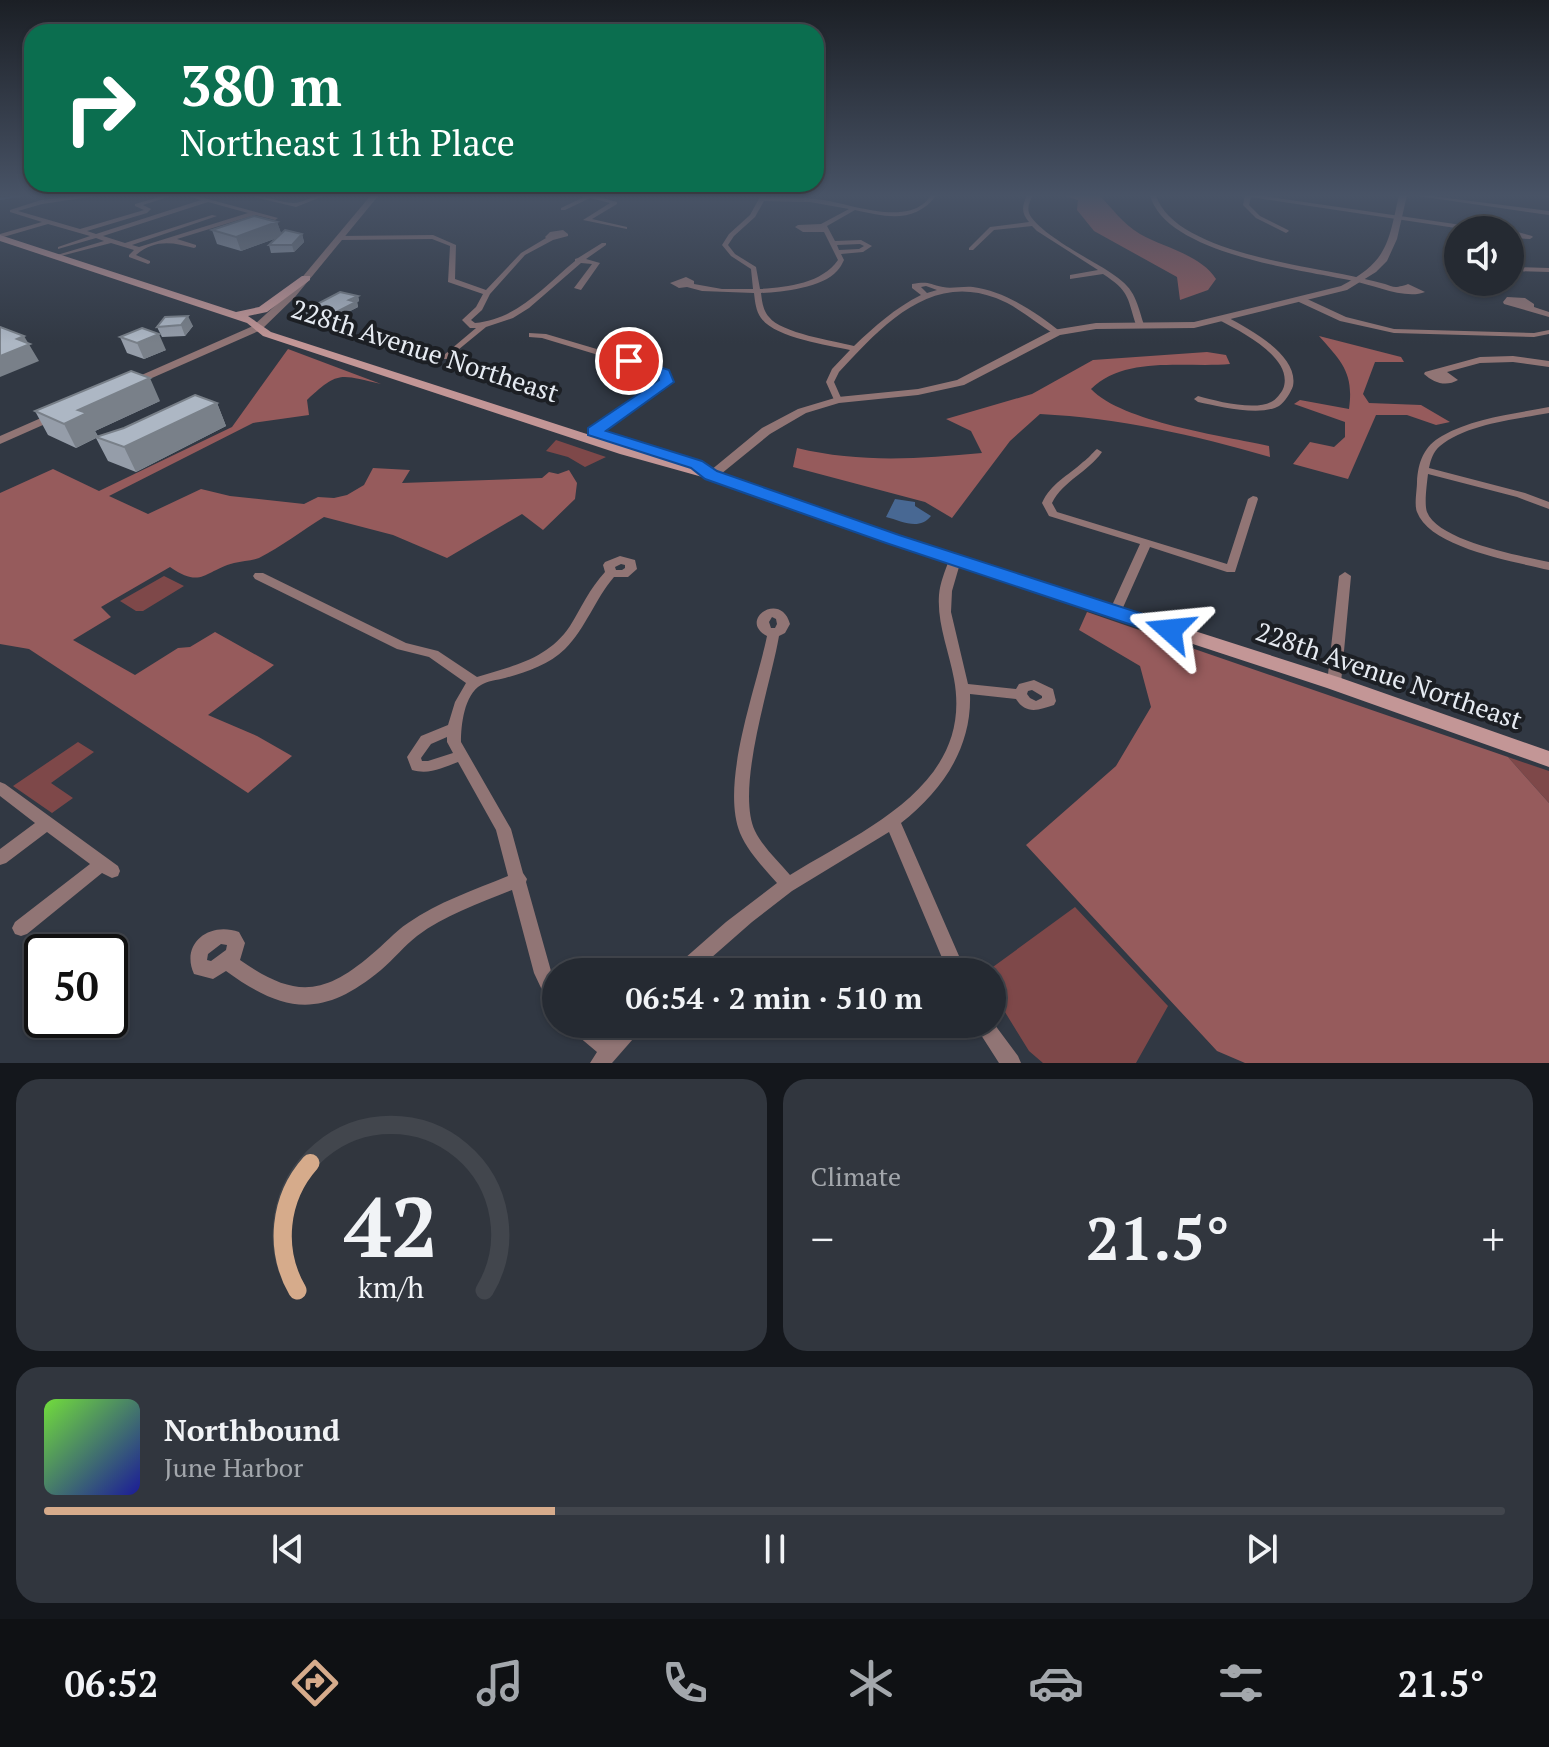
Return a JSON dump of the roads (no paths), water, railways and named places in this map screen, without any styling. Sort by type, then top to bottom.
[{"type":"main road","name":"228th Avenue Northeast","points":[[0,245],[56,255],[117,283],[182,297],[251,321],[257,328],[276,329],[697,465],[711,475]]},
{"type":"main road","name":"228th Avenue Northeast","points":[[24,245],[267,334],[625,451],[711,475],[955,560],[1334,683],[1549,759]]},
{"type":"main road","points":[[232,315],[263,310],[306,278]]},
{"type":"main road","points":[[408,381],[424,379],[464,390]]},
{"type":"main road","points":[[594,432],[622,444],[625,451]]},
{"type":"street","points":[[56,255],[78,245]]},
{"type":"street","points":[[56,255],[94,245]]},
{"type":"street","points":[[124,245],[139,249]]},
{"type":"street","points":[[148,262],[131,256],[139,249],[155,245]]},
{"type":"street","points":[[189,245],[194,246]]},
{"type":"street","points":[[119,389],[257,328],[334,245]]},
{"type":"street","points":[[452,245],[451,280],[487,293]]},
{"type":"street","points":[[483,326],[473,326],[466,320],[523,254],[539,245]]},
{"type":"street","points":[[447,357],[483,326],[527,307],[577,260],[603,245]]},
{"type":"street","points":[[725,245],[733,255],[754,268],[764,316],[773,325],[856,349]]},
{"type":"street","points":[[688,285],[702,289],[804,287],[820,282],[839,268],[839,252],[834,245]]},
{"type":"street","points":[[839,252],[861,251],[869,246],[867,245]]},
{"type":"street","points":[[971,249],[975,245]]},
{"type":"street","points":[[1064,245],[1127,288],[1140,325]]},
{"type":"street","points":[[1214,245],[1224,250],[1399,290]]},
{"type":"street","points":[[711,475],[786,418],[838,400],[918,392],[960,383],[1057,332],[1096,326],[1184,326],[1302,300],[1359,280],[1392,249],[1393,245]]},
{"type":"street","points":[[577,260],[597,263],[578,288]]},
{"type":"street","points":[[1524,269],[1549,270]]},
{"type":"street","points":[[1073,277],[1106,271]]},
{"type":"street","points":[[838,400],[831,378],[856,349],[924,294],[941,290],[970,290],[1002,297],[1057,332]]},
{"type":"street","points":[[1302,300],[1343,319],[1394,331],[1534,335],[1549,332]]},
{"type":"street","points":[[1527,307],[1549,315]]},
{"type":"street","points":[[1198,399],[1229,407],[1256,408],[1276,404],[1287,389],[1288,370],[1279,355],[1224,319]]},
{"type":"street","points":[[532,335],[651,368],[668,378],[662,386],[594,432]]},
{"type":"street","points":[[1442,372],[1459,364],[1480,360],[1513,359],[1549,364]]},
{"type":"street","points":[[1549,410],[1443,438],[1428,453],[1421,511],[1424,518],[1441,532],[1474,546],[1549,566]]},
{"type":"street","points":[[0,440],[66,411]]},
{"type":"street","points":[[1097,452],[1091,464],[1057,486],[1050,495],[1049,509],[1062,519],[1231,569],[1253,499]]},
{"type":"street","points":[[1425,470],[1521,495],[1549,506]]},
{"type":"street","points":[[1115,612],[1145,545]]},
{"type":"street","points":[[699,958],[788,885],[893,823],[919,802],[947,764],[962,721],[964,688],[945,612],[947,582],[955,560]]},
{"type":"street","points":[[542,969],[519,879],[495,809],[460,756],[453,729],[465,695],[475,682],[528,667],[550,655],[568,638],[602,582],[611,573]]},
{"type":"street","points":[[259,576],[402,646],[433,654],[475,682]]},
{"type":"street","points":[[1334,683],[1345,576]]},
{"type":"street","points":[[774,632],[740,794],[747,831],[788,885]]},
{"type":"street","points":[[964,688],[1020,694]]},
{"type":"street","points":[[453,729],[426,740],[414,757],[417,766],[428,767],[460,756]]},
{"type":"street","points":[[0,788],[107,868],[21,928]]},
{"type":"street","points":[[0,858],[47,823]]},
{"type":"street","points":[[893,823],[951,958]]},
{"type":"street","points":[[228,962],[252,980],[284,996],[300,1000],[323,996],[370,968],[414,928],[519,879]]},
{"type":"street","points":[[590,1038],[605,1057],[621,1038]]},
{"type":"street","points":[[993,1038],[1011,1063]]},
{"type":"water","points":[[895,499],[915,502],[915,506],[931,516],[916,524],[886,517]]}]
